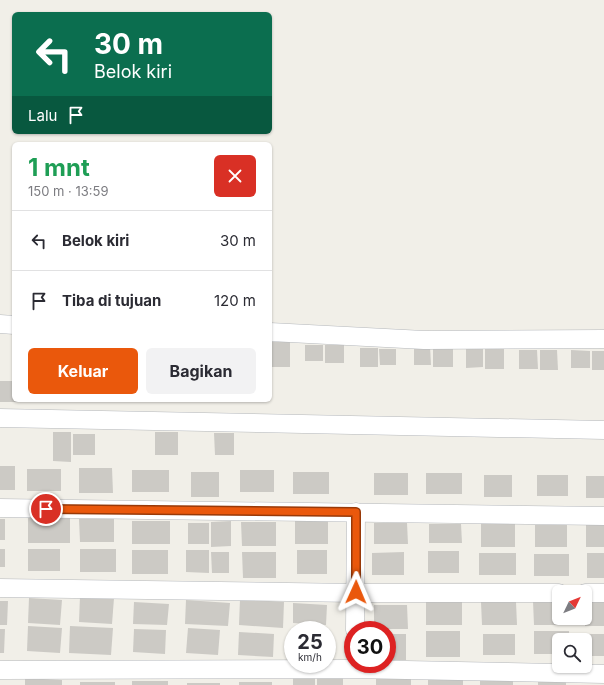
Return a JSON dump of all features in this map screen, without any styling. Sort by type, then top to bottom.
[{"type":"street","points":[[0,324],[12,324]]},
{"type":"street","points":[[272,332],[424,340],[604,340]]},
{"type":"street","points":[[0,418],[604,430]]},
{"type":"street","points":[[0,508],[604,516]]},
{"type":"street","points":[[355,621],[356,512]]},
{"type":"street","points":[[0,588],[552,593]]},
{"type":"street","points":[[592,593],[604,593]]},
{"type":"street","points":[[0,670],[344,667]]},
{"type":"street","points":[[396,668],[604,674]]},
{"type":"building","points":[[272,342],[290,342],[290,367],[272,367]]},
{"type":"building","points":[[305,345],[323,345],[323,361],[305,361]]},
{"type":"building","points":[[325,345],[344,345],[344,363],[325,363]]},
{"type":"building","points":[[414,346],[430,346],[431,365],[414,365]]},
{"type":"building","points":[[360,348],[378,348],[378,367],[360,367]]},
{"type":"building","points":[[466,348],[483,348],[483,367],[466,368]]},
{"type":"building","points":[[485,348],[504,348],[504,369],[485,369]]},
{"type":"building","points":[[379,349],[396,349],[396,365],[380,365]]},
{"type":"building","points":[[433,349],[453,349],[453,367],[433,367]]},
{"type":"building","points":[[519,350],[537,350],[538,369],[519,369]]},
{"type":"building","points":[[540,350],[557,350],[558,370],[540,370]]},
{"type":"building","points":[[571,350],[590,351],[590,368],[571,368]]},
{"type":"building","points":[[592,351],[604,351],[604,370],[592,370]]},
{"type":"building","points":[[0,381],[12,381],[12,402],[0,402]]},
{"type":"building","points":[[53,432],[71,432],[71,462],[53,461]]},
{"type":"building","points":[[155,432],[178,432],[178,455],[155,455]]},
{"type":"building","points":[[214,433],[234,433],[234,455],[215,455]]},
{"type":"building","points":[[73,434],[95,434],[95,455],[73,455]]},
{"type":"building","points":[[0,466],[15,466],[15,490],[0,490]]},
{"type":"building","points":[[79,468],[112,468],[113,493],[79,493]]},
{"type":"building","points":[[27,469],[61,469],[61,491],[27,491]]},
{"type":"building","points":[[132,470],[169,470],[169,492],[132,492]]},
{"type":"building","points":[[240,470],[274,470],[274,492],[240,492]]},
{"type":"building","points":[[191,472],[219,472],[219,497],[191,497]]},
{"type":"building","points":[[293,472],[329,472],[329,494],[293,494]]},
{"type":"building","points":[[374,473],[408,473],[408,495],[374,495]]},
{"type":"building","points":[[426,473],[462,473],[462,494],[426,494]]},
{"type":"building","points":[[484,475],[512,475],[512,497],[484,497]]},
{"type":"building","points":[[537,475],[568,475],[568,496],[537,496]]},
{"type":"building","points":[[586,476],[604,476],[604,498],[586,498]]},
{"type":"building","points":[[28,517],[70,517],[70,543],[28,543]]},
{"type":"building","points":[[0,519],[5,519],[5,540],[0,540]]},
{"type":"building","points":[[79,519],[114,519],[114,542],[80,542]]},
{"type":"building","points":[[132,521],[170,521],[170,544],[132,544]]},
{"type":"building","points":[[231,521],[231,546],[211,547],[211,522]]},
{"type":"building","points":[[295,521],[328,521],[328,544],[295,544]]},
{"type":"building","points":[[241,522],[276,522],[276,546],[242,546]]},
{"type":"building","points":[[188,523],[209,523],[209,544],[188,544]]},
{"type":"building","points":[[374,523],[407,523],[408,544],[374,544]]},
{"type":"building","points":[[481,523],[515,523],[515,547],[481,547]]},
{"type":"building","points":[[586,523],[604,523],[604,547],[586,547]]},
{"type":"building","points":[[429,524],[461,524],[462,543],[429,543]]},
{"type":"building","points":[[535,525],[567,525],[567,547],[535,547]]},
{"type":"building","points":[[0,549],[5,549],[5,567],[0,567]]},
{"type":"building","points":[[28,549],[60,549],[60,571],[28,571]]},
{"type":"building","points":[[80,549],[116,549],[116,572],[80,572]]},
{"type":"building","points":[[132,550],[168,550],[168,574],[132,574]]},
{"type":"building","points":[[186,550],[209,550],[209,573],[186,572]]},
{"type":"building","points":[[297,550],[327,550],[327,574],[297,574]]},
{"type":"building","points":[[428,551],[459,551],[459,573],[428,573]]},
{"type":"building","points":[[211,552],[229,552],[229,573],[212,573]]},
{"type":"building","points":[[242,552],[276,552],[276,578],[243,578]]},
{"type":"building","points":[[404,552],[404,575],[372,575],[372,553]]},
{"type":"building","points":[[479,553],[516,553],[516,575],[479,575]]},
{"type":"building","points":[[587,553],[604,553],[604,578],[587,578]]},
{"type":"building","points":[[534,554],[569,554],[569,576],[534,576]]},
{"type":"building","points":[[80,596],[114,598],[112,624],[79,622]]},
{"type":"building","points":[[29,598],[62,600],[60,625],[28,623]]},
{"type":"building","points":[[240,599],[284,602],[283,628],[239,625]]},
{"type":"building","points":[[186,600],[230,603],[228,626],[185,624]]},
{"type":"building","points":[[0,601],[8,601],[7,625],[0,625]]},
{"type":"building","points":[[533,601],[552,601],[552,625],[534,625]]},
{"type":"building","points":[[134,602],[169,604],[167,625],[133,624]]},
{"type":"building","points":[[426,602],[462,602],[462,625],[426,625]]},
{"type":"building","points":[[481,602],[516,602],[517,625],[482,625]]},
{"type":"building","points":[[592,602],[604,602],[604,626],[585,626],[592,625]]},
{"type":"building","points":[[293,603],[327,605],[326,621],[293,621]]},
{"type":"building","points":[[374,605],[407,605],[408,629],[396,629],[396,621],[374,621]]},
{"type":"building","points":[[28,626],[62,628],[60,653],[27,651]]},
{"type":"building","points":[[70,626],[113,628],[111,655],[69,653]]},
{"type":"building","points":[[188,628],[220,630],[218,655],[186,653]]},
{"type":"building","points":[[0,629],[5,629],[4,653],[0,653]]},
{"type":"building","points":[[134,629],[166,630],[165,654],[133,652]]},
{"type":"building","points":[[426,631],[460,631],[460,657],[426,657]]},
{"type":"building","points":[[534,631],[569,631],[569,633],[552,633],[552,654],[534,654]]},
{"type":"building","points":[[239,632],[274,634],[273,657],[238,655]]},
{"type":"building","points":[[396,634],[406,634],[406,660],[396,660]]},
{"type":"building","points":[[483,634],[515,634],[515,655],[483,655]]},
{"type":"building","points":[[592,634],[604,634],[604,656],[592,656]]},
{"type":"building","points":[[293,677],[315,677],[315,685],[293,685]]},
{"type":"building","points":[[480,677],[513,677],[513,685],[480,685]]},
{"type":"building","points":[[25,678],[62,680],[62,685],[25,685]]},
{"type":"building","points":[[317,678],[343,678],[343,685],[317,685]]},
{"type":"building","points":[[428,678],[463,678],[463,685],[428,685]]},
{"type":"building","points":[[376,679],[411,679],[411,685],[376,685]]},
{"type":"building","points":[[132,681],[168,681],[168,685],[132,685]]},
{"type":"building","points":[[80,682],[115,682],[115,685],[80,685]]},
{"type":"building","points":[[239,682],[272,682],[272,685],[239,685]]},
{"type":"building","points":[[538,682],[566,682],[566,685],[538,685]]},
{"type":"building","points":[[187,683],[220,683],[220,685],[187,685]]},
{"type":"route","points":[[46,509],[356,512],[356,592]]}]
